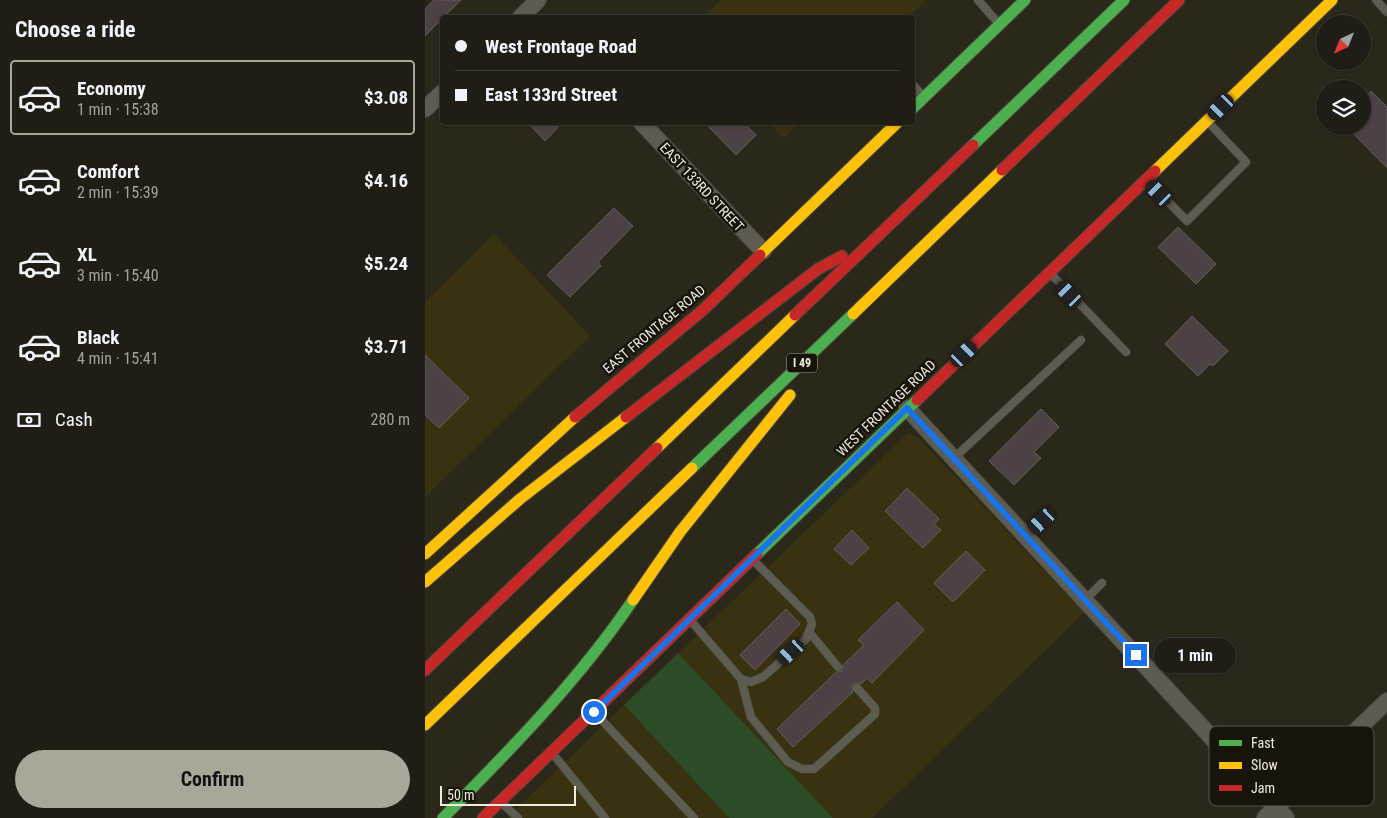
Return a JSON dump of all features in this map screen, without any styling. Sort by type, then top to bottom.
[{"type":"main road","points":[[915,106],[1025,0]]},
{"type":"main road","points":[[425,670],[1124,0]]},
{"type":"main road","name":"I 49","points":[[425,725],[1179,0]]},
{"type":"main road","name":"WEST FRONTAGE ROAD","points":[[483,818],[1332,0]]},
{"type":"main road","name":"EAST FRONTAGE ROAD","points":[[425,554],[560,429],[704,308],[895,125]]},
{"type":"main road","points":[[425,582],[527,493],[818,269],[877,238]]},
{"type":"main road","points":[[443,818],[508,752],[606,640],[680,532],[861,306]]},
{"type":"street","points":[[425,109],[440,95]]},
{"type":"street","name":"EAST 133RD STREET","points":[[644,125],[763,251]]},
{"type":"street","points":[[907,408],[1085,600],[1209,739]]},
{"type":"street","points":[[1362,726],[1387,701]]},
{"type":"lane","points":[[978,0],[1000,24]]},
{"type":"lane","points":[[1376,0],[1387,12]]},
{"type":"lane","points":[[915,87],[924,98]]},
{"type":"lane","points":[[1146,179],[1187,221],[1246,162],[1207,120]]},
{"type":"lane","points":[[1049,272],[1126,352]]},
{"type":"lane","points":[[954,458],[1081,340]]},
{"type":"lane","points":[[1025,536],[1042,521]]},
{"type":"lane","points":[[741,679],[751,682],[763,678],[805,639],[810,633],[813,624],[810,617],[752,559]]},
{"type":"lane","points":[[1085,600],[1103,583]]},
{"type":"lane","points":[[689,620],[741,679],[751,717],[788,762],[802,769],[814,769],[875,714],[875,708],[857,688]]},
{"type":"lane","points":[[810,633],[838,667]]},
{"type":"lane","points":[[594,712],[694,818]]},
{"type":"lane","points":[[552,752],[605,818]]},
{"type":"lane","points":[[500,802],[518,818]]},
{"type":"shaded area","points":[[721,0],[926,0],[910,15],[705,15]]},
{"type":"shaded area","points":[[771,125],[798,125],[783,138]]},
{"type":"shaded area","points":[[494,234],[590,336],[425,497],[425,302]]},
{"type":"shaded area","points":[[908,433],[918,437],[1084,613],[872,818],[833,818],[678,653]]},
{"type":"shaded area","points":[[624,705],[729,818],[507,818]]},
{"type":"green space","points":[[678,653],[833,818],[729,818],[624,705]]},
{"type":"building","points":[[434,0],[461,0],[446,15],[440,15],[440,21],[425,36],[425,9]]},
{"type":"building","points":[[1371,91],[1387,107],[1387,168],[1355,135],[1371,135]]},
{"type":"building","points":[[530,125],[560,125],[545,141]]},
{"type":"building","points":[[707,125],[746,125],[756,135],[736,155]]},
{"type":"building","points":[[614,208],[633,226],[598,262],[601,266],[570,297],[547,275]]},
{"type":"building","points":[[1178,227],[1216,264],[1196,284],[1158,247]]},
{"type":"building","points":[[1192,316],[1228,351],[1213,366],[1210,364],[1198,376],[1165,344]]},
{"type":"building","points":[[425,355],[469,398],[439,428],[425,415]]},
{"type":"building","points":[[1041,409],[1059,427],[1034,452],[1041,458],[1014,485],[989,461]]},
{"type":"building","points":[[907,488],[939,519],[934,524],[941,530],[923,548],[885,511]]},
{"type":"building","points":[[852,530],[869,548],[851,565],[834,549]]},
{"type":"building","points":[[966,551],[985,570],[953,602],[934,583]]},
{"type":"building","points":[[897,602],[924,630],[872,683],[867,678],[861,684],[854,684],[852,687],[853,692],[793,747],[777,729],[836,672],[842,671],[843,665],[864,645],[858,640]]},
{"type":"building","points":[[786,609],[800,624],[755,670],[740,655]]},
{"type":"traffic: fast","points":[[915,106],[1025,0]]},
{"type":"traffic: fast","points":[[973,145],[1124,0]]},
{"type":"traffic: fast","points":[[692,468],[853,314]]},
{"type":"traffic: fast","points":[[757,554],[917,400]]},
{"type":"traffic: fast","points":[[443,818],[543,714],[590,658],[633,600]]},
{"type":"traffic: slow","points":[[1155,171],[1332,0]]},
{"type":"traffic: slow","points":[[760,255],[895,125]]},
{"type":"traffic: slow","points":[[853,314],[1002,170]]},
{"type":"traffic: slow","points":[[657,448],[795,315]]},
{"type":"traffic: slow","points":[[633,600],[680,532],[790,395]]},
{"type":"traffic: slow","points":[[425,554],[575,417]]},
{"type":"traffic: slow","points":[[425,582],[520,499],[626,417]]},
{"type":"traffic: slow","points":[[425,725],[692,468]]},
{"type":"traffic: jam","points":[[1002,170],[1179,0]]},
{"type":"traffic: jam","points":[[795,315],[973,145]]},
{"type":"traffic: jam","points":[[917,400],[1155,171]]},
{"type":"traffic: jam","points":[[575,417],[704,309],[760,255]]},
{"type":"traffic: jam","points":[[626,417],[818,269],[842,256]]},
{"type":"traffic: jam","points":[[425,670],[657,448]]},
{"type":"traffic: jam","points":[[483,818],[757,554]]},
{"type":"route","points":[[594,712],[907,408],[1136,655]]}]
